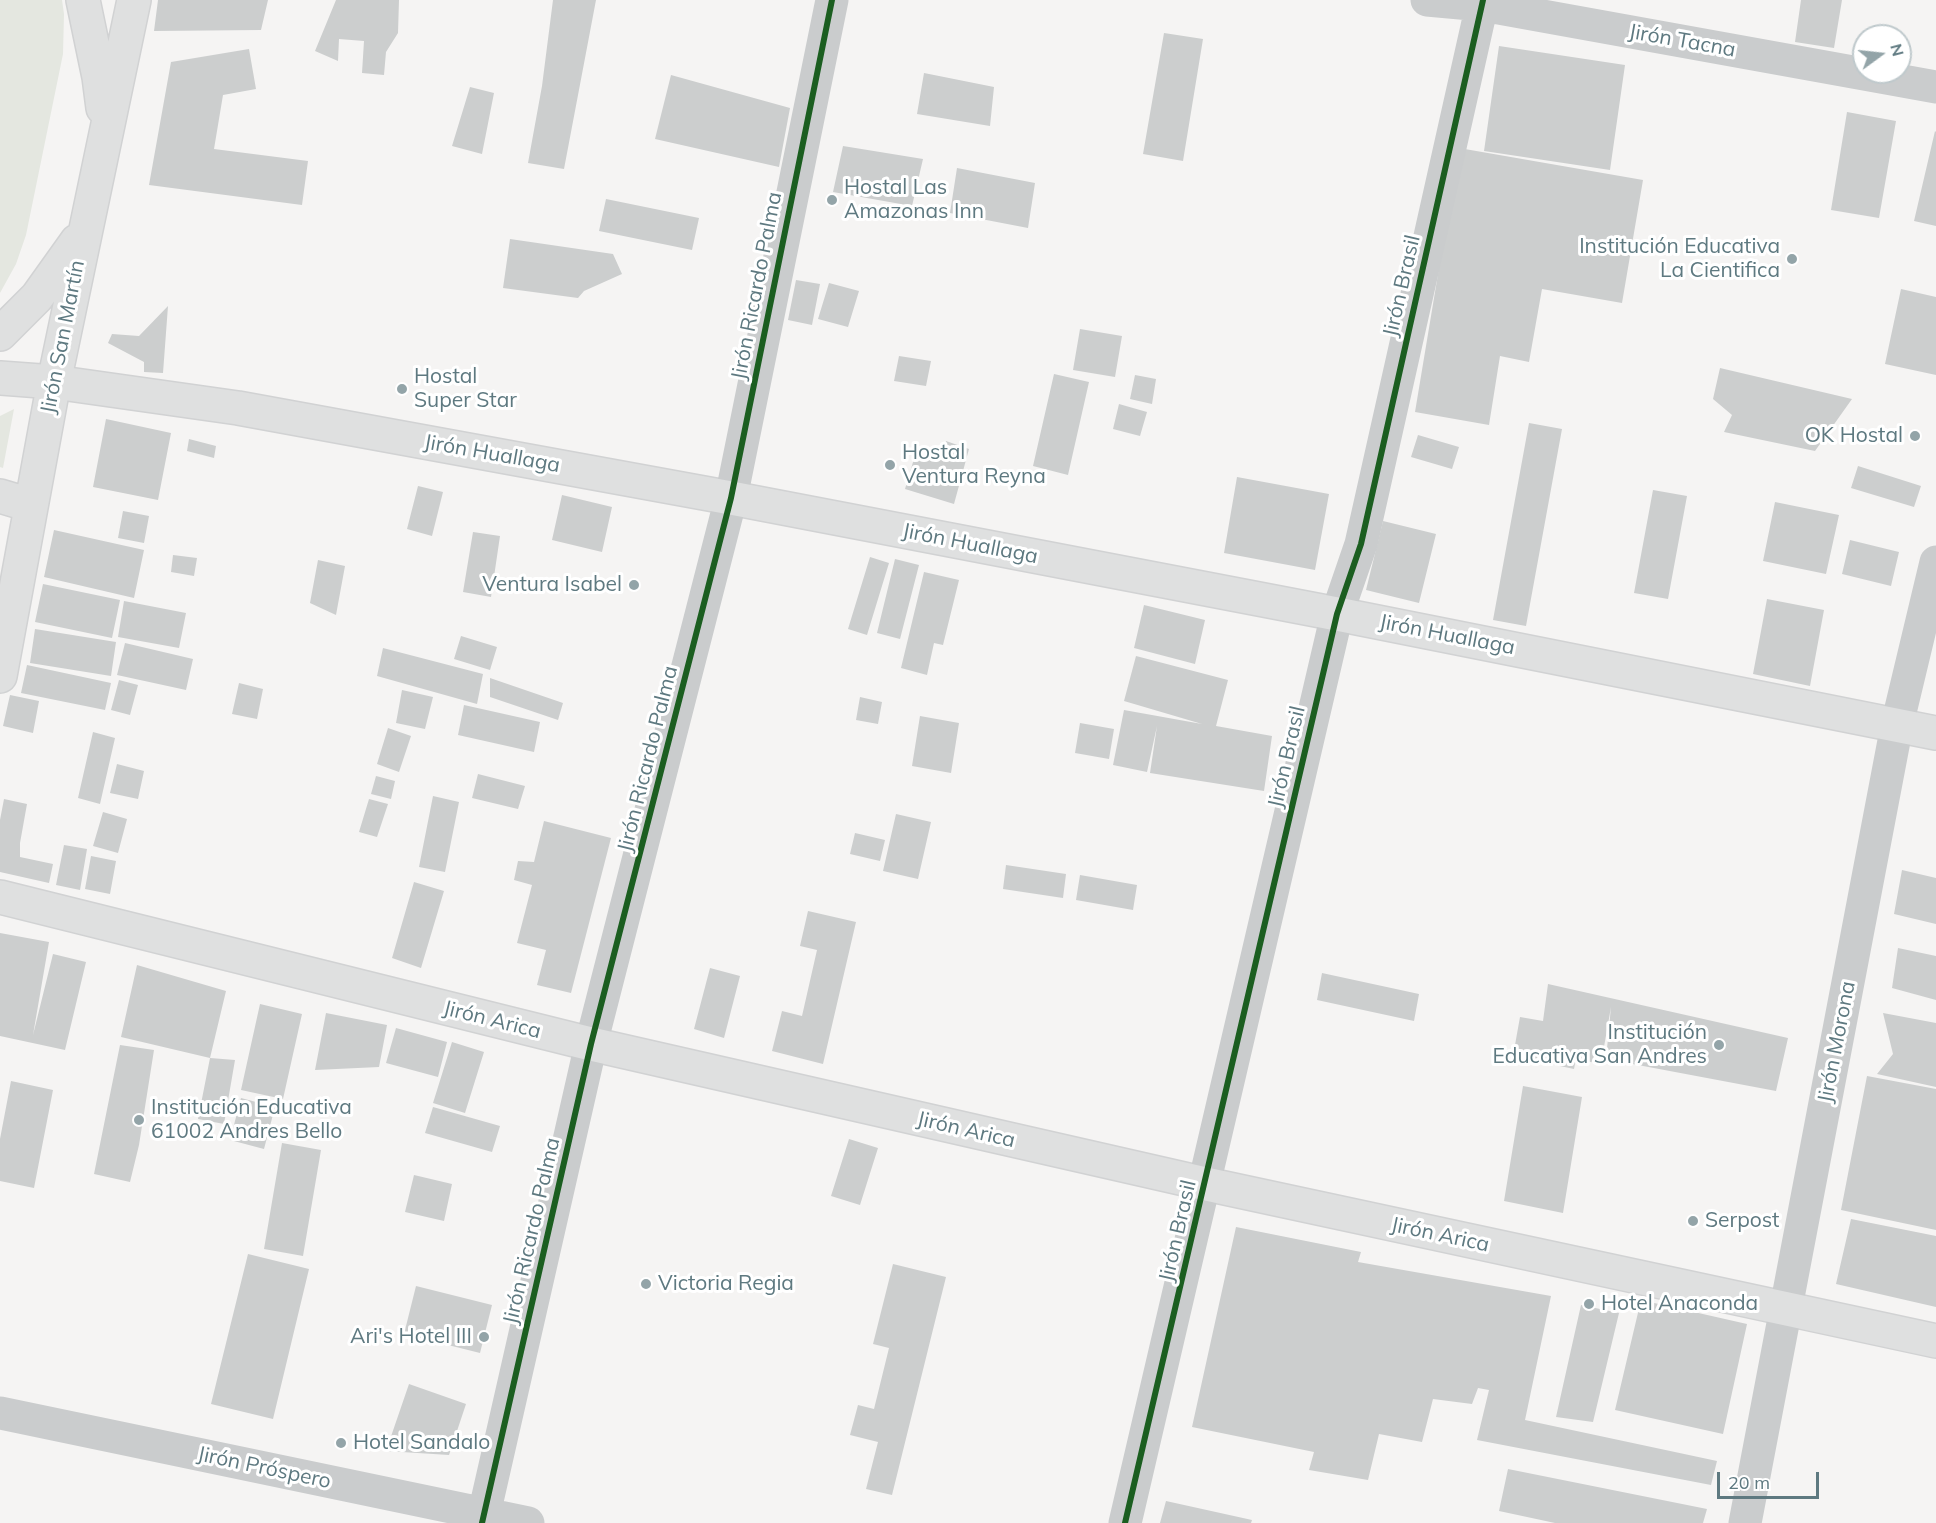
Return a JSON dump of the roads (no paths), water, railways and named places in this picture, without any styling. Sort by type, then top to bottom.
[{"type":"main road","points":[[83,0],[99,76],[106,130]]},
{"type":"main road","name":"Jirón San Martín","points":[[0,676],[15,501],[54,382],[134,0]]},
{"type":"main road","points":[[0,334],[37,297],[84,230]]},
{"type":"main road","name":"Jirón Huallaga","points":[[0,378],[54,382],[238,408],[731,498],[1337,614],[1936,733]]},
{"type":"main road","name":"Jirón Arica","points":[[0,897],[591,1044],[1206,1184],[1936,1341]]},
{"type":"street","name":"Jirón Ricardo Palma","points":[[483,1519],[591,1044],[731,498],[832,0]]},
{"type":"street","name":"Jirón Tacna","points":[[1427,0],[1474,2],[1936,87]]},
{"type":"street","name":"Jirón Brasil","points":[[1125,1523],[1206,1184],[1337,614],[1343,539],[1474,2]]},
{"type":"street","name":"Jirón Morona","points":[[1746,1523],[1897,725],[1936,562]]},
{"type":"street","name":"Jirón Próspero","points":[[0,1413],[483,1519],[528,1523]]},
{"type":"place","name":"Hostal Las Amazonas Inn","points":[[832,200]]},
{"type":"place","name":"Institución Educativa La Cientifica","points":[[1792,259]]},
{"type":"place","name":"Hostal Super Star","points":[[402,389]]},
{"type":"place","name":"OK Hostal","points":[[1915,436]]},
{"type":"place","name":"Hostal Ventura Reyna","points":[[890,465]]},
{"type":"place","name":"Ventura Isabel","points":[[634,585]]},
{"type":"place","name":"Institución Educativa San Andres","points":[[1719,1045]]},
{"type":"place","name":"Institución Educativa 61002 Andres Bello","points":[[139,1120]]},
{"type":"place","name":"Serpost","points":[[1693,1221]]},
{"type":"place","name":"Victoria Regia","points":[[646,1284]]},
{"type":"place","name":"Hotel Anaconda","points":[[1589,1304]]},
{"type":"place","name":"Ari's Hotel III","points":[[484,1337]]},
{"type":"place","name":"Hotel Sandalo","points":[[341,1443]]}]
